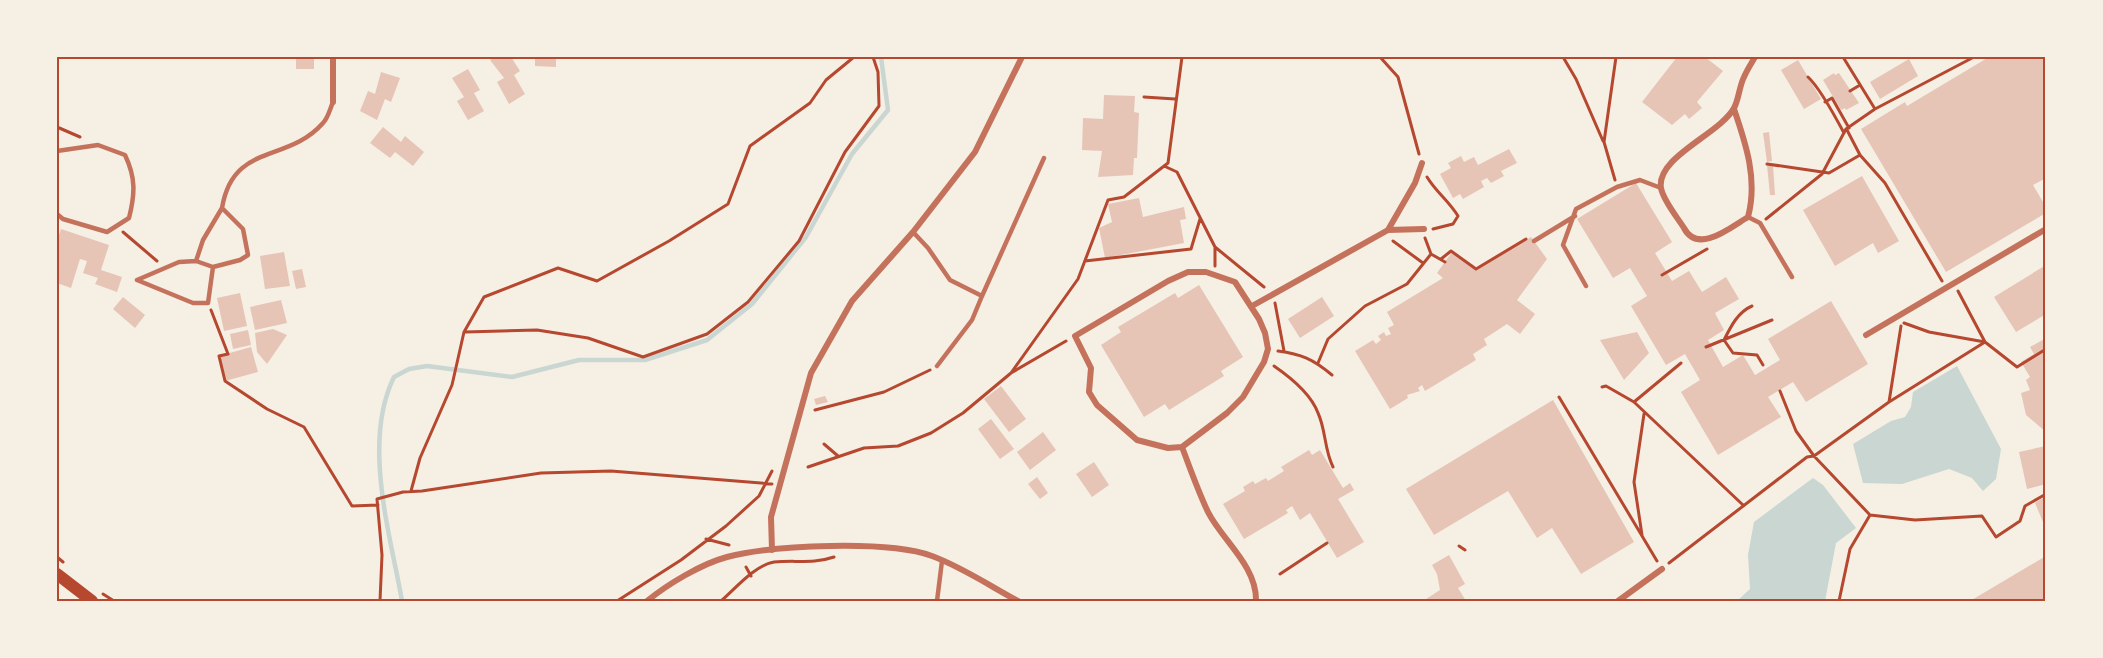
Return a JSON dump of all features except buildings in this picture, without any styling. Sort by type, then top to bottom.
[{"type":"main road","points":[[61,569],[92,601]]},
{"type":"street","points":[[333,57],[333,102]]},
{"type":"street","points":[[772,550],[771,516],[811,373],[852,301],[913,232],[975,152],[1022,57]]},
{"type":"street","points":[[1734,109],[1750,167],[1752,200],[1748,217],[1712,238],[1697,240],[1686,233],[1661,188],[1664,173],[1671,161],[1703,139],[1734,109],[1744,76],[1755,57]]},
{"type":"street","points":[[1385,231],[1415,183],[1422,163]]},
{"type":"street","points":[[1252,306],[1385,231],[1424,229]]},
{"type":"street","points":[[1866,335],[2046,229]]},
{"type":"street","points":[[1188,272],[1215,274],[1235,282],[1252,306],[1265,333],[1268,349],[1264,362],[1243,397],[1227,413],[1182,447],[1168,448],[1137,440],[1097,405],[1089,392],[1091,368],[1075,336],[1168,280],[1188,272]]},
{"type":"street","points":[[1182,447],[1209,514],[1236,552],[1255,588],[1256,601]]},
{"type":"street","points":[[647,601],[666,586],[726,558],[772,550],[843,546],[930,556],[1018,601]]},
{"type":"street","points":[[1618,601],[1662,569]]},
{"type":"lane","points":[[196,261],[202,240],[222,208],[225,191],[243,165],[303,140],[324,122],[333,102]]},
{"type":"lane","points":[[57,151],[98,145],[125,155],[133,172],[135,192],[129,218],[106,232],[63,219],[57,214]]},
{"type":"lane","points":[[937,366],[972,320],[1044,158]]},
{"type":"lane","points":[[1586,286],[1563,245],[1576,209],[1617,187],[1640,180],[1661,188]]},
{"type":"lane","points":[[213,267],[208,303],[193,303],[137,280],[179,262],[196,261],[213,267],[240,260],[248,255],[243,230],[222,208]]},
{"type":"lane","points":[[1533,238],[1575,216]]},
{"type":"lane","points":[[1748,217],[1760,223],[1792,277]]},
{"type":"lane","points":[[913,232],[928,248],[950,280],[982,296]]},
{"type":"lane","points":[[937,601],[942,561]]},
{"type":"path","points":[[411,491],[420,458],[452,385],[464,332],[484,297],[558,268],[597,281],[669,242],[728,204],[750,146],[810,103],[826,80],[854,57]]},
{"type":"path","points":[[464,332],[537,330],[588,338],[643,357],[707,334],[748,302],[799,241],[845,152],[879,106],[878,72],[873,57]]},
{"type":"path","points":[[1011,374],[1078,279],[1108,200],[1124,196],[1168,164],[1182,57]]},
{"type":"path","points":[[1563,57],[1576,79],[1604,142],[1617,187]]},
{"type":"path","points":[[1604,142],[1616,57]]},
{"type":"path","points":[[1843,57],[1875,109]]},
{"type":"path","points":[[1760,223],[1822,174],[1846,130],[1875,109],[1974,57]]},
{"type":"path","points":[[1808,76],[1846,130],[1860,155],[1885,183],[1947,287]]},
{"type":"path","points":[[1850,91],[1860,85]]},
{"type":"path","points":[[1144,97],[1175,99]]},
{"type":"path","points":[[1825,102],[1833,97],[1846,130]]},
{"type":"path","points":[[57,127],[80,137],[84,141],[84,146]]},
{"type":"path","points":[[1767,164],[1822,174],[1829,173],[1860,155]]},
{"type":"path","points":[[1164,166],[1177,172],[1215,247],[1264,287]]},
{"type":"path","points":[[1085,261],[1191,249],[1200,219]]},
{"type":"path","points":[[116,226],[165,267]]},
{"type":"path","points":[[1424,229],[1423,235],[1431,254],[1443,261],[1451,251],[1476,269],[1533,238]]},
{"type":"path","points":[[1385,231],[1423,263]]},
{"type":"path","points":[[1215,247],[1215,274]]},
{"type":"path","points":[[1662,275],[1712,247]]},
{"type":"path","points":[[1318,363],[1328,339],[1365,306],[1407,284],[1431,254]]},
{"type":"path","points":[[1954,283],[1986,342],[2017,367],[2046,350]]},
{"type":"path","points":[[208,303],[228,354],[219,356],[225,381],[267,409],[304,427],[352,506],[378,505]]},
{"type":"path","points":[[1275,303],[1284,351]]},
{"type":"path","points":[[1724,339],[1745,309],[1752,306]]},
{"type":"path","points":[[1895,318],[1929,332],[1986,342]]},
{"type":"path","points":[[1888,402],[1900,341],[1901,324],[1895,318]]},
{"type":"path","points":[[1706,347],[1772,320]]},
{"type":"path","points":[[808,467],[864,448],[898,446],[931,433],[963,413],[1011,374],[1075,336]]},
{"type":"path","points":[[1724,339],[1733,353],[1757,355],[1763,365]]},
{"type":"path","points":[[1559,397],[1662,569],[1807,457],[1814,456],[1888,402],[1986,342]]},
{"type":"path","points":[[1268,349],[1290,350],[1318,363],[1332,375]]},
{"type":"path","points":[[1264,362],[1275,367],[1309,396],[1319,414],[1325,451],[1333,466]]},
{"type":"path","points":[[1634,402],[1681,363]]},
{"type":"path","points":[[815,410],[884,392],[937,366]]},
{"type":"path","points":[[1602,387],[1606,386],[1634,402],[1644,414],[1743,505]]},
{"type":"path","points":[[1780,390],[1796,431],[1814,456],[1870,515],[1915,520],[1982,516],[1996,537],[2020,520],[2025,506],[2046,494]]},
{"type":"path","points":[[1642,537],[1634,482],[1644,414]]},
{"type":"path","points":[[824,444],[839,457]]},
{"type":"path","points":[[380,601],[382,555],[377,499],[403,492],[541,473],[610,471],[766,485],[759,496],[681,560],[616,601]]},
{"type":"path","points":[[1839,601],[1850,549],[1870,515]]},
{"type":"path","points":[[706,539],[733,546]]},
{"type":"path","points":[[1280,574],[1328,543]]},
{"type":"path","points":[[1459,546],[1466,550]]},
{"type":"path","points":[[57,552],[61,569]]},
{"type":"path","points":[[721,601],[771,562],[822,561]]},
{"type":"path","points":[[746,567],[751,576]]},
{"type":"shaded area","points":[[1957,366],[2001,449],[1996,479],[1983,491],[1972,478],[1949,469],[1902,484],[1863,483],[1853,444],[1891,421],[1905,417],[1911,407],[1913,392]]},
{"type":"shaded area","points":[[1813,478],[1823,485],[1856,528],[1836,543],[1825,601],[1737,601],[1750,589],[1748,555],[1754,522]]},
{"type":"waterway","points":[[402,601],[386,517],[379,459],[380,430],[385,402],[394,377],[409,369],[427,366],[512,377],[579,360],[645,360],[707,340],[752,304],[806,237],[852,154],[888,110],[881,57]]}]
